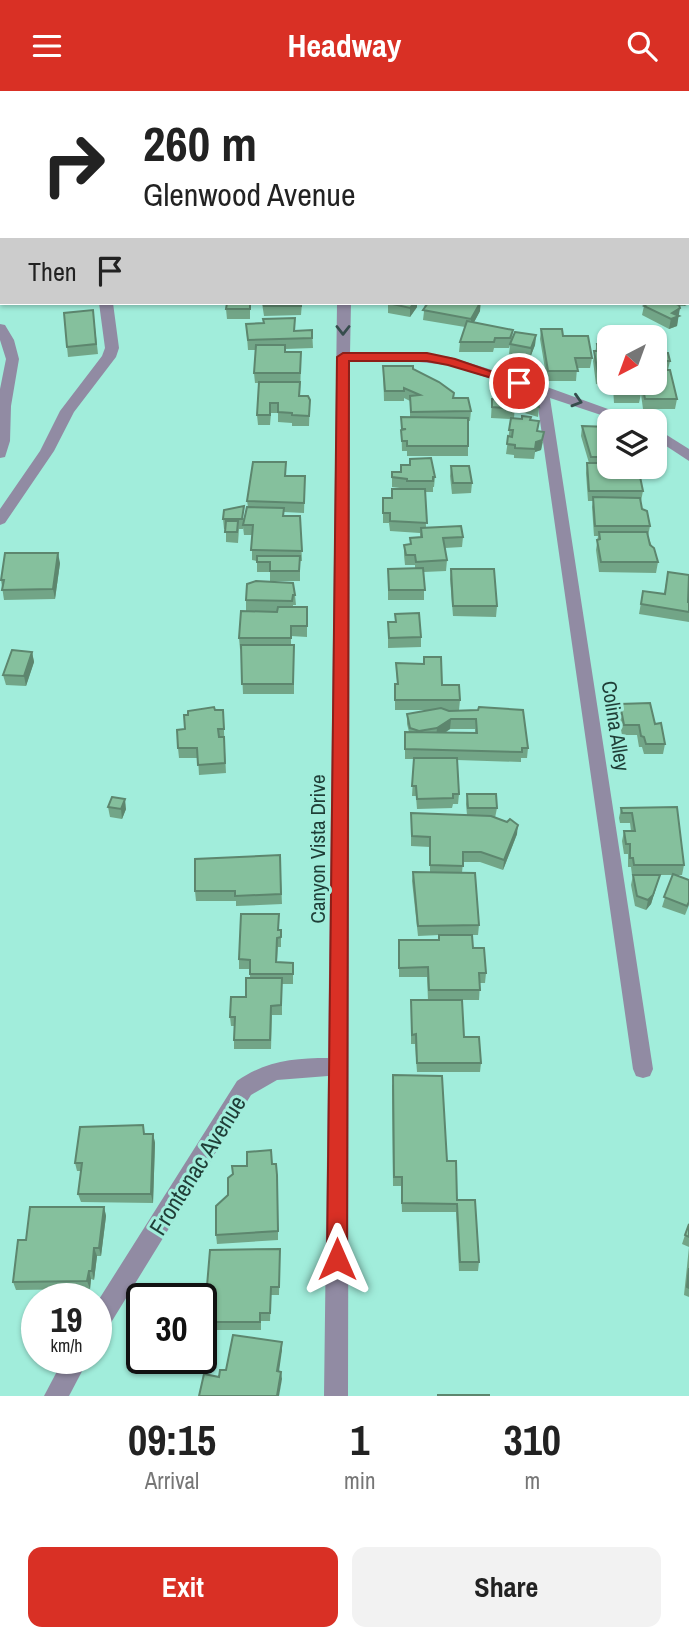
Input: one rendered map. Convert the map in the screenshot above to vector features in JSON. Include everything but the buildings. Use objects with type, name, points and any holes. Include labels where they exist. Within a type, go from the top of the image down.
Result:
[{"type":"street","points":[[0,520],[47,451],[67,411],[109,357],[112,348],[106,305]]},
{"type":"street","name":"Canyon Vista Drive","points":[[336,1396],[344,305]]},
{"type":"street","points":[[0,328],[9,342],[13,359],[12,377],[4,406],[5,438],[0,454]]},
{"type":"street","points":[[343,357],[427,357],[450,361],[598,409]]},
{"type":"street","name":"Colina Alley","points":[[542,390],[643,1069]]},
{"type":"street","points":[[667,440],[689,456]]},
{"type":"street","name":"Frontenac Avenue","points":[[112,1300],[244,1089],[259,1076],[276,1069],[338,1067]]},
{"type":"street","points":[[56,1396],[68,1374]]},
{"type":"route","points":[[337,1259],[343,357],[427,357],[450,361],[519,383]]}]
